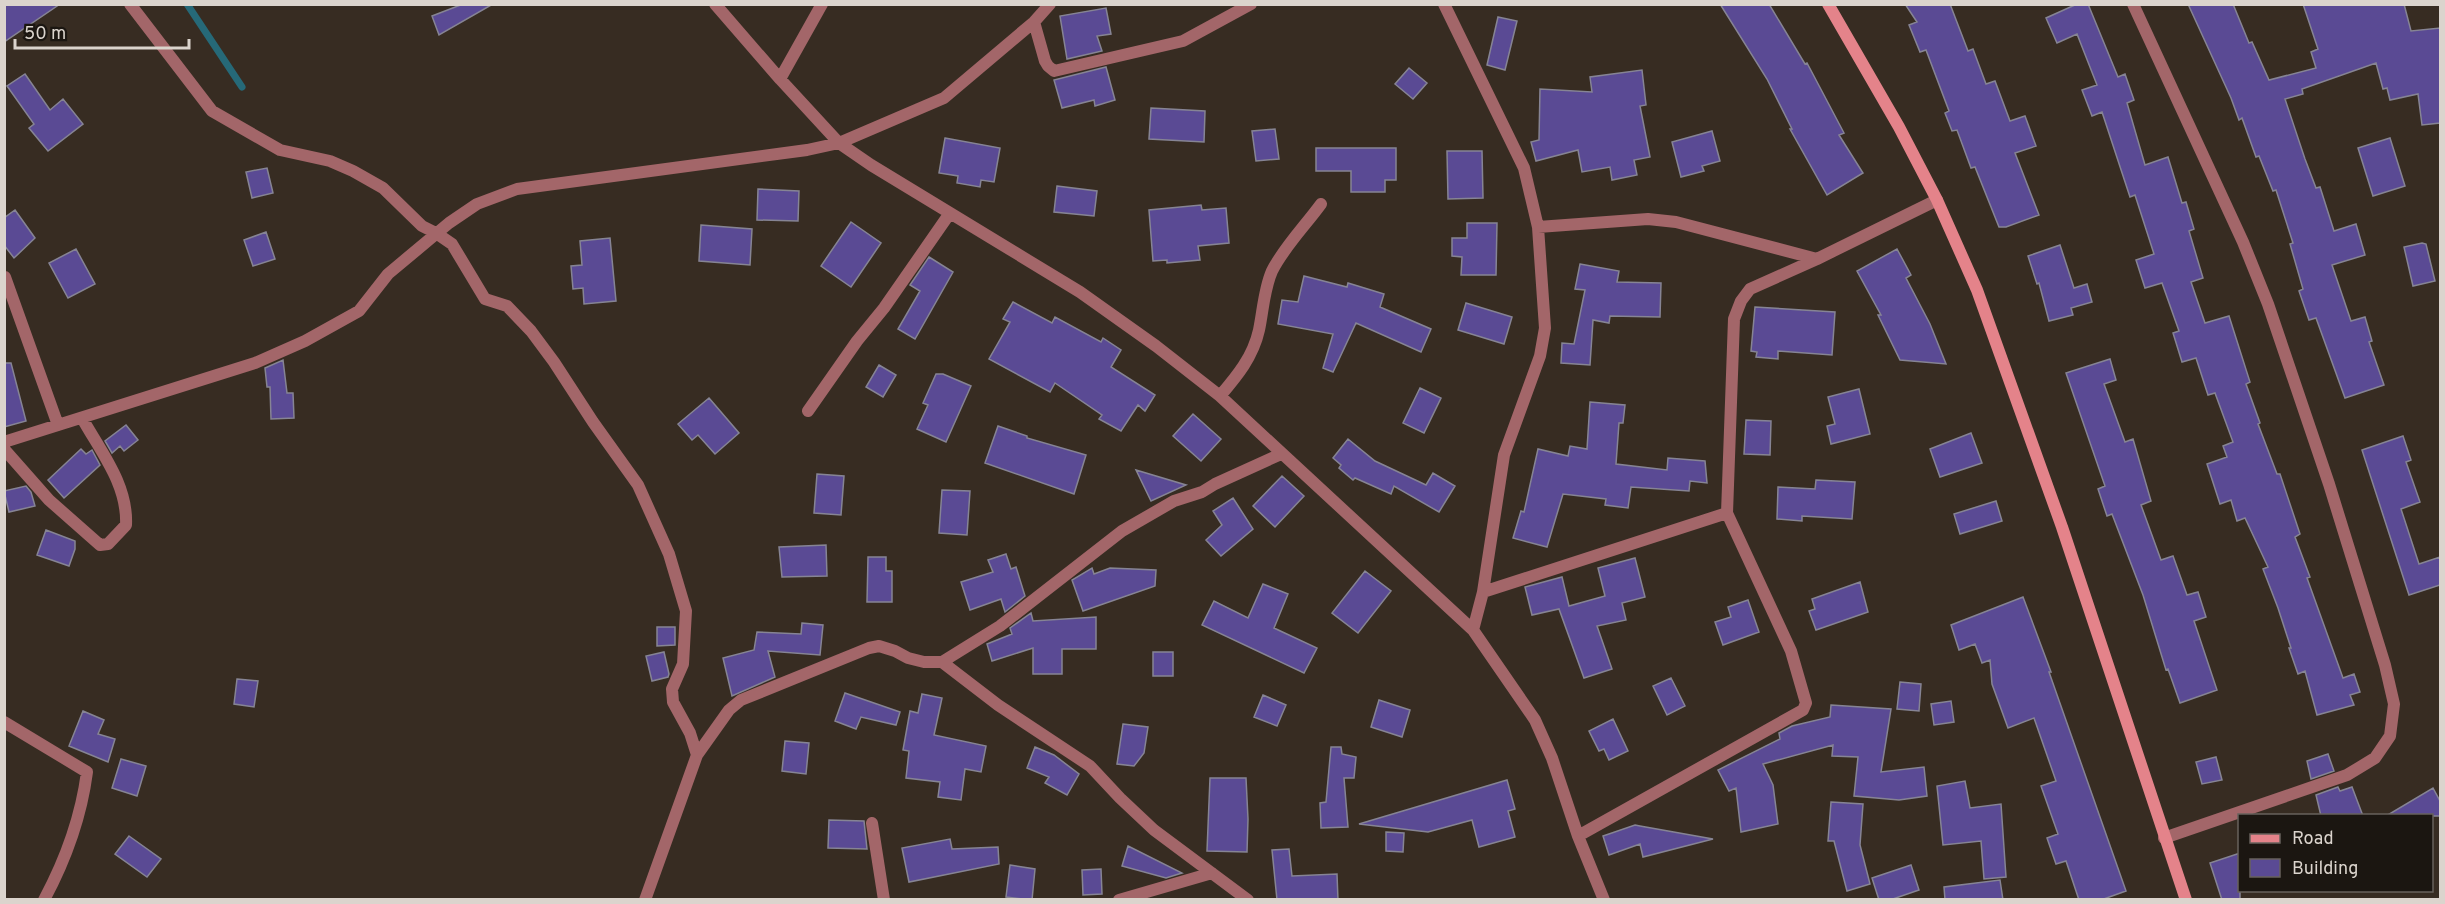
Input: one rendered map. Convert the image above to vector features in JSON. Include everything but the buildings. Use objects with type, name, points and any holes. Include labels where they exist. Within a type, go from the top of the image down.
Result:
[{"type":"street","points":[[130,4],[212,111],[280,150],[330,161],[383,188],[422,226],[452,244],[485,299],[507,306],[531,331],[638,485],[669,554],[686,611],[684,664],[672,689],[673,702],[690,733],[696,755]]},
{"type":"street","points":[[715,4],[839,143],[871,165],[1080,292],[1156,346],[1220,396],[1473,630],[1535,720],[1552,758],[1578,836],[1604,900]]},
{"type":"street","points":[[780,79],[822,4]]},
{"type":"street","points":[[4,442],[255,363],[305,341],[359,311],[388,274],[436,233],[477,204],[517,189],[807,150],[839,143],[944,98],[1034,22],[1050,4]]},
{"type":"street","points":[[1034,22],[1047,66],[1054,71],[1183,41],[1251,4]]},
{"type":"street","points":[[1444,4],[1516,147],[1524,168],[1538,227],[1545,328],[1540,356],[1504,455],[1483,592],[1473,630]]},
{"type":"street","points":[[1828,4],[1899,127],[1937,200],[1977,290],[2005,361],[2062,527],[2186,900]]},
{"type":"street","points":[[2133,4],[2243,242],[2268,304],[2329,484],[2385,665],[2394,704],[2390,736],[2375,758],[2347,775],[2164,838]]},
{"type":"street","points":[[1578,836],[1803,710],[1806,694],[1791,651],[1727,513],[1734,319],[1740,301],[1750,289],[1937,200]]},
{"type":"street","points":[[1220,396],[1244,368],[1251,352],[1272,273],[1281,256],[1321,204]]},
{"type":"street","points":[[808,411],[857,341],[885,308],[950,213]]},
{"type":"street","points":[[1538,227],[1648,219],[1666,221],[1695,226],[1817,259]]},
{"type":"street","points":[[5,277],[58,425]]},
{"type":"street","points":[[4,449],[49,500],[100,545],[108,544],[126,525],[127,511],[119,480],[82,418]]},
{"type":"street","points":[[942,662],[1000,626],[1122,531],[1174,501],[1202,492],[1281,454]]},
{"type":"street","points":[[1483,592],[1727,513]]},
{"type":"street","points":[[645,900],[696,755],[729,710],[741,700],[879,646],[916,660],[942,662],[998,705],[1090,766],[1154,830],[1248,900]]},
{"type":"street","points":[[4,722],[87,772],[80,815],[55,881],[44,900]]},
{"type":"street","points":[[872,823],[884,900]]},
{"type":"street","points":[[1119,900],[1212,873]]},
{"type":"waterway","points":[[187,4],[242,87]]}]
